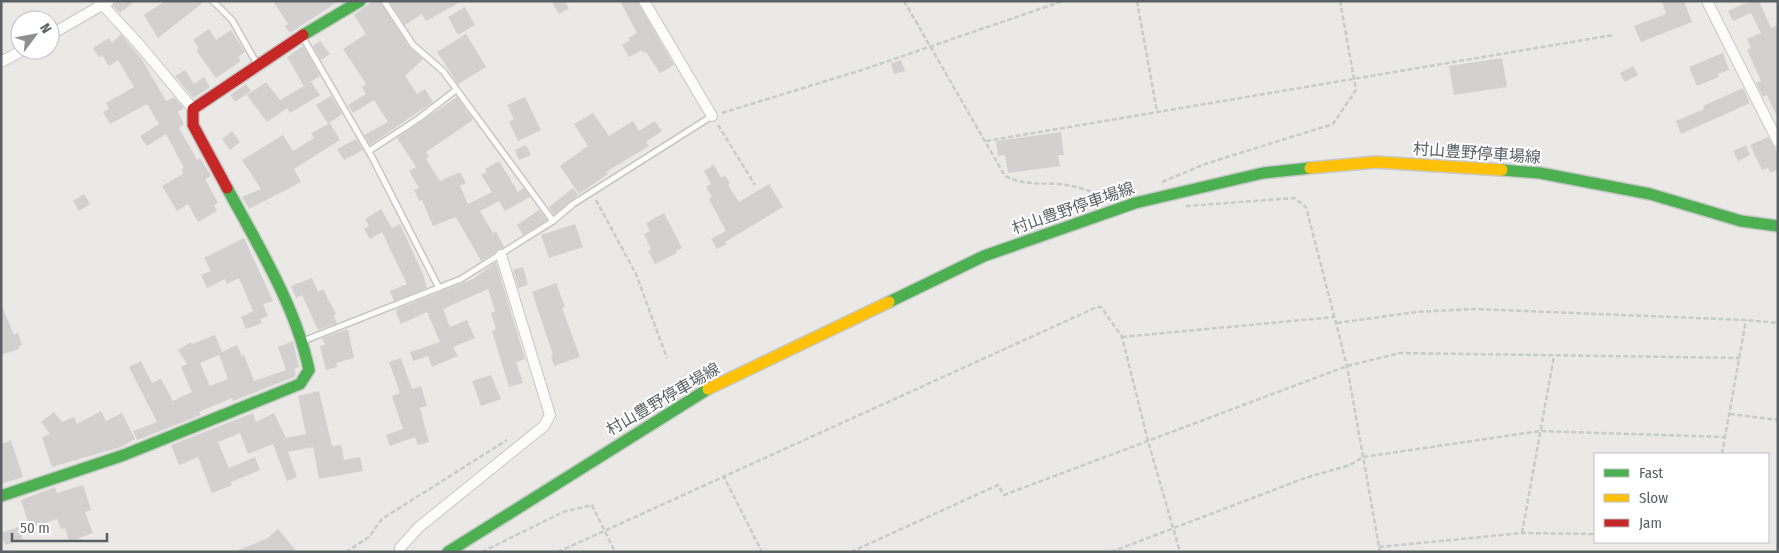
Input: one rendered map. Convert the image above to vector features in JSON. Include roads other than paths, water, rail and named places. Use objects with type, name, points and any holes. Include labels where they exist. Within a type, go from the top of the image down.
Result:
[{"type":"main road","points":[[1,496],[124,455],[300,384],[309,370],[303,341],[260,248],[193,125],[192,109],[302,36],[360,1]]},
{"type":"main road","name":"村山豊野停車場線","points":[[448,552],[696,395],[984,256],[1122,206],[1262,173],[1376,162],[1540,173],[1650,194],[1741,221],[1778,226]]},
{"type":"street","points":[[644,1],[712,116]]},
{"type":"street","points":[[1707,1],[1778,142]]},
{"type":"street","points":[[60,29],[104,3],[192,109]]},
{"type":"street","points":[[400,552],[400,548],[419,527],[544,426],[550,415],[501,255]]},
{"type":"lane","points":[[213,1],[232,20],[258,65]]},
{"type":"lane","points":[[384,1],[413,45],[442,71],[553,221]]},
{"type":"lane","points":[[302,36],[369,151],[439,288]]},
{"type":"lane","points":[[369,151],[418,119],[456,90]]},
{"type":"lane","points":[[303,341],[461,279],[553,221],[573,204],[712,116]]}]
